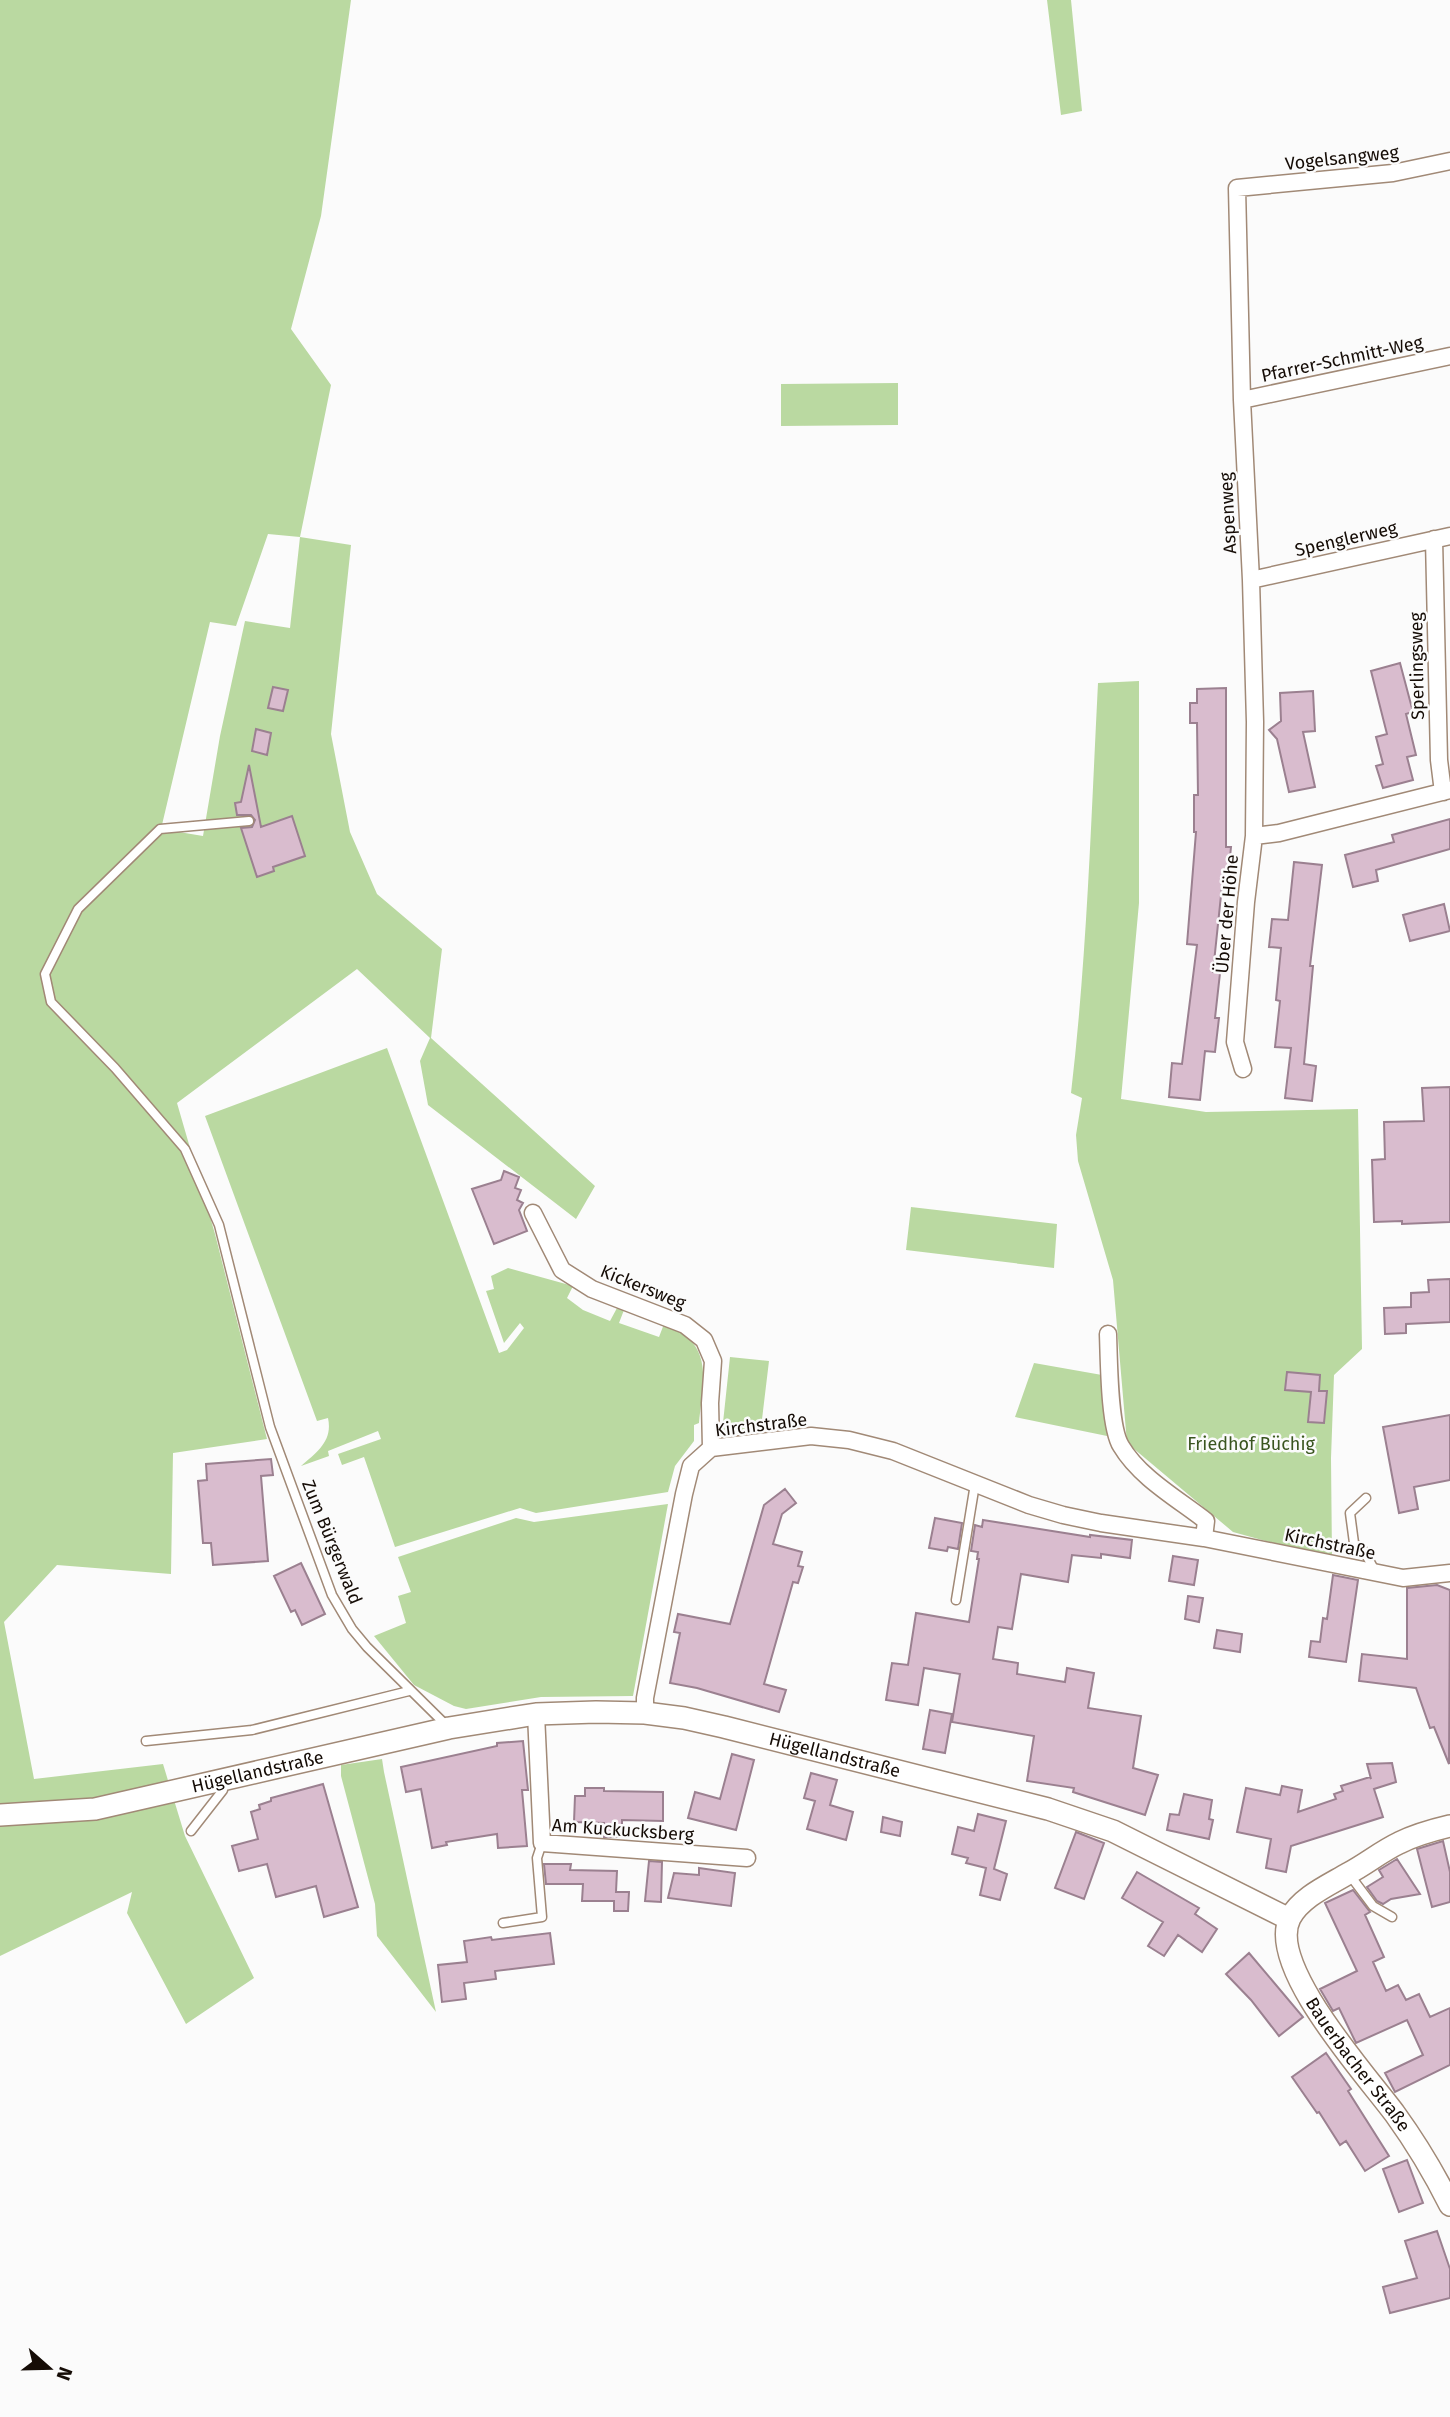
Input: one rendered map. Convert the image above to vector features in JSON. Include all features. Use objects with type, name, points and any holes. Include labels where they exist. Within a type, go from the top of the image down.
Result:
[{"type":"street","name":"Vogelsangweg","points":[[1237,188],[1393,173],[1450,160]]},
{"type":"street","name":"Aspenweg","points":[[1237,188],[1242,400],[1255,722],[1254,836]]},
{"type":"street","name":"Pfarrer-Schmitt-Weg","points":[[1242,400],[1450,356]]},
{"type":"street","name":"Spenglerweg","points":[[1251,580],[1450,536]]},
{"type":"street","name":"Sperlingsweg","points":[[1434,539],[1438,748],[1446,791]]},
{"type":"street","name":"Über der Höhe","points":[[1243,1069],[1235,1042],[1254,836],[1279,833],[1446,791]]},
{"type":"street","name":"Kickersweg","points":[[533,1213],[562,1270],[592,1289],[685,1325],[704,1340],[713,1361],[711,1448]]},
{"type":"street","points":[[1108,1334],[1114,1426],[1120,1445],[1139,1469],[1206,1521],[1204,1538]]},
{"type":"street","name":"Kirchstraße","points":[[645,1713],[645,1698],[684,1494],[691,1466],[711,1448],[811,1436],[849,1440],[893,1451],[1063,1516],[1204,1538],[1403,1578],[1450,1573]]},
{"type":"street","name":"Hügellandstraße","points":[[0,1815],[95,1809],[449,1728],[536,1714],[645,1713],[724,1727],[1048,1808],[1113,1831],[1289,1919]]},
{"type":"street","name":"Am Kuckucksberg","points":[[536,1714],[542,1843],[747,1858]]},
{"type":"street","points":[[1289,1919],[1309,1898],[1399,1843],[1450,1826]]},
{"type":"street","name":"Bauerbacher Straße","points":[[1289,1919],[1285,1938],[1289,1956],[1310,1999],[1348,2056],[1394,2113],[1427,2160],[1450,2205]]},
{"type":"lane","name":"Zum Bürgerwald","points":[[249,821],[160,829],[78,909],[46,974],[51,1002],[115,1068],[185,1149],[219,1225],[270,1427],[332,1595],[352,1629],[367,1647],[449,1728]]},
{"type":"lane","points":[[956,1600],[975,1484]]},
{"type":"lane","points":[[1366,1498],[1350,1513],[1354,1543],[1364,1551],[1376,1574]]},
{"type":"lane","points":[[146,1741],[252,1730],[409,1691]]},
{"type":"lane","points":[[191,1831],[223,1790],[223,1779]]},
{"type":"lane","points":[[503,1923],[542,1917],[537,1858],[542,1843]]},
{"type":"lane","points":[[1349,1874],[1373,1906],[1392,1917]]},
{"type":"green space","points":[[0,0],[351,0],[321,216],[291,329],[331,385],[300,537],[351,545],[331,734],[350,832],[377,894],[442,949],[431,1038],[595,1186],[576,1219],[428,1105],[420,1061],[430,1038],[357,969],[177,1103],[215,1234],[267,1439],[173,1453],[171,1574],[57,1565],[4,1622],[34,1779],[163,1764],[185,1836],[254,1978],[186,2024],[127,1913],[132,1892],[0,1956]],"holes":[[[268,534],[300,537],[290,628],[245,621],[220,736],[203,836],[161,829],[210,622],[236,626]]]},
{"type":"green space","points":[[1047,0],[1071,0],[1082,111],[1061,115]]},
{"type":"green space","points":[[898,383],[898,425],[781,426],[781,384]]},
{"type":"green space","name":"Friedhof Büchig","points":[[1139,681],[1139,903],[1121,1099],[1206,1112],[1358,1109],[1362,1349],[1334,1375],[1332,1559],[1233,1532],[1127,1443],[1113,1280],[1078,1161],[1076,1135],[1082,1098],[1071,1093],[1085,940],[1098,683]]},
{"type":"green space","points":[[387,1048],[499,1353],[507,1350],[524,1328],[520,1323],[504,1343],[486,1291],[494,1289],[491,1276],[508,1268],[573,1286],[567,1298],[583,1310],[610,1321],[617,1308],[624,1310],[619,1323],[659,1337],[664,1324],[683,1334],[695,1347],[703,1367],[699,1423],[694,1425],[694,1441],[675,1466],[668,1492],[536,1513],[520,1508],[395,1547],[364,1457],[342,1465],[338,1454],[381,1439],[378,1431],[328,1451],[329,1456],[301,1466],[326,1440],[328,1418],[317,1421],[205,1116]]},
{"type":"green space","points":[[911,1207],[1057,1224],[1054,1268],[906,1250]]},
{"type":"green space","points":[[730,1357],[769,1361],[760,1436],[722,1432]]},
{"type":"green space","points":[[1034,1363],[1102,1375],[1107,1436],[1015,1417]]},
{"type":"green space","points":[[668,1504],[633,1696],[541,1697],[466,1709],[454,1706],[414,1685],[374,1636],[406,1623],[398,1596],[411,1592],[398,1557],[516,1518],[534,1522]]},
{"type":"green space","points":[[382,1759],[436,2012],[377,1936],[375,1904],[341,1776],[341,1765]]},
{"type":"building","points":[[1400,663],[1413,712],[1406,714],[1416,755],[1407,757],[1413,780],[1383,788],[1376,766],[1383,764],[1376,737],[1387,734],[1371,671]]},
{"type":"building","points":[[273,687],[288,690],[283,711],[268,708]]},
{"type":"building","points":[[1226,688],[1226,847],[1231,847],[1227,886],[1222,886],[1213,972],[1220,973],[1215,1018],[1219,1018],[1215,1052],[1205,1051],[1200,1100],[1169,1097],[1172,1063],[1182,1064],[1197,945],[1187,944],[1196,832],[1194,795],[1198,795],[1197,723],[1190,723],[1190,703],[1197,703],[1197,689]]},
{"type":"building","points":[[1313,691],[1315,731],[1303,732],[1315,787],[1289,792],[1277,739],[1269,730],[1281,721],[1280,693]]},
{"type":"building","points":[[256,729],[271,733],[267,755],[252,751]]},
{"type":"building","points":[[249,765],[261,827],[292,816],[305,856],[273,867],[274,871],[257,877],[241,828],[252,827],[255,820],[251,815],[237,815],[235,803],[241,802]]},
{"type":"building","points":[[1450,819],[1450,849],[1376,870],[1378,881],[1353,887],[1345,855],[1394,842],[1392,835]]},
{"type":"building","points":[[1294,862],[1322,865],[1310,966],[1313,966],[1304,1064],[1316,1066],[1312,1101],[1285,1098],[1291,1048],[1275,1047],[1280,1001],[1276,1000],[1281,948],[1269,947],[1272,919],[1288,920]]},
{"type":"building","points":[[1444,904],[1450,931],[1410,941],[1403,915]]},
{"type":"building","points":[[1450,1087],[1450,1222],[1374,1222],[1372,1160],[1385,1159],[1384,1122],[1424,1121],[1422,1088]]},
{"type":"building","points":[[504,1171],[519,1177],[515,1188],[521,1190],[517,1200],[523,1203],[519,1210],[527,1231],[494,1244],[472,1189],[501,1180]]},
{"type":"building","points":[[1450,1279],[1450,1322],[1406,1324],[1406,1333],[1385,1334],[1384,1308],[1411,1307],[1411,1293],[1429,1292],[1428,1280]]},
{"type":"building","points":[[1287,1372],[1320,1375],[1319,1391],[1327,1391],[1324,1423],[1308,1422],[1311,1392],[1285,1390]]},
{"type":"building","points":[[1450,1415],[1450,1480],[1414,1487],[1418,1509],[1399,1513],[1383,1427]]},
{"type":"building","points":[[271,1459],[273,1475],[261,1476],[268,1561],[213,1565],[211,1543],[203,1543],[198,1481],[207,1480],[206,1464]]},
{"type":"building","points":[[785,1489],[796,1503],[782,1514],[773,1544],[802,1552],[798,1566],[803,1567],[798,1583],[793,1582],[764,1684],[786,1690],[779,1712],[697,1688],[670,1683],[680,1633],[674,1632],[678,1614],[730,1624],[764,1505]]},
{"type":"building","points":[[935,1518],[962,1523],[958,1549],[948,1547],[947,1551],[929,1548]]},
{"type":"building","points":[[983,1520],[1090,1537],[1132,1540],[1130,1558],[1101,1554],[1101,1558],[1072,1555],[1068,1582],[1021,1574],[1012,1629],[998,1627],[993,1659],[1018,1663],[1017,1674],[1065,1682],[1067,1668],[1094,1673],[1088,1708],[1141,1716],[1133,1768],[1158,1775],[1145,1815],[1073,1792],[1074,1788],[1027,1781],[1034,1736],[952,1722],[960,1674],[924,1668],[918,1705],[886,1700],[892,1663],[908,1665],[916,1613],[969,1622],[979,1559],[978,1552],[971,1551],[975,1525],[982,1527]]},
{"type":"building","points":[[1173,1556],[1198,1560],[1194,1585],[1169,1581]]},
{"type":"building","points":[[301,1563],[325,1614],[302,1625],[295,1610],[291,1612],[274,1576]]},
{"type":"building","points":[[1333,1575],[1358,1580],[1346,1662],[1309,1657],[1311,1641],[1320,1642],[1323,1618],[1327,1619]]},
{"type":"building","points":[[1437,1585],[1450,1590],[1449,1764],[1434,1727],[1430,1728],[1416,1688],[1359,1681],[1362,1654],[1407,1659],[1407,1588]]},
{"type":"building","points":[[1188,1596],[1203,1598],[1199,1622],[1185,1619]]},
{"type":"building","points":[[1217,1630],[1242,1634],[1240,1652],[1214,1648]]},
{"type":"building","points":[[930,1710],[952,1714],[945,1753],[923,1749]]},
{"type":"building","points":[[523,1741],[528,1790],[522,1790],[527,1846],[498,1848],[497,1834],[446,1842],[447,1845],[432,1848],[421,1789],[406,1792],[401,1767],[497,1746],[497,1743]]},
{"type":"building","points":[[732,1754],[754,1760],[736,1830],[688,1818],[695,1792],[720,1799]]},
{"type":"building","points":[[1392,1763],[1396,1782],[1374,1789],[1383,1817],[1291,1846],[1286,1872],[1266,1868],[1271,1839],[1237,1832],[1246,1788],[1280,1795],[1282,1786],[1302,1790],[1298,1812],[1336,1799],[1334,1794],[1343,1791],[1341,1786],[1370,1777],[1371,1779],[1367,1764]]},
{"type":"building","points":[[811,1773],[837,1780],[830,1805],[853,1812],[846,1840],[807,1829],[815,1801],[804,1798]]},
{"type":"building","points":[[323,1784],[358,1907],[324,1917],[316,1886],[276,1897],[267,1864],[239,1871],[232,1846],[258,1839],[251,1812],[260,1809],[259,1805],[271,1801],[271,1798]]},
{"type":"building","points":[[585,1788],[663,1792],[663,1821],[622,1820],[622,1837],[604,1837],[604,1823],[574,1822],[575,1796],[585,1796]]},
{"type":"building","points":[[1184,1794],[1212,1800],[1209,1819],[1213,1820],[1209,1839],[1167,1830],[1170,1814],[1179,1815]]},
{"type":"building","points":[[978,1814],[1006,1821],[994,1869],[1007,1874],[1000,1900],[980,1895],[986,1868],[966,1863],[968,1858],[952,1854],[958,1827],[974,1831]]},
{"type":"building","points":[[883,1817],[902,1822],[900,1836],[881,1832]]},
{"type":"building","points":[[1076,1832],[1104,1843],[1084,1899],[1055,1888]]},
{"type":"building","points":[[1443,1841],[1450,1872],[1450,1902],[1432,1907],[1417,1849]]},
{"type":"building","points":[[1397,1859],[1420,1894],[1391,1899],[1383,1904],[1377,1901],[1367,1887],[1383,1877],[1379,1870]]},
{"type":"building","points":[[649,1861],[662,1862],[661,1902],[645,1901]]},
{"type":"building","points":[[544,1864],[571,1864],[570,1870],[617,1871],[616,1892],[629,1892],[628,1911],[614,1911],[614,1901],[582,1901],[583,1884],[546,1884]]},
{"type":"building","points":[[699,1868],[735,1873],[731,1906],[668,1898],[674,1873],[699,1875]]},
{"type":"building","points":[[1137,1872],[1199,1908],[1195,1914],[1217,1929],[1202,1952],[1178,1935],[1164,1956],[1148,1946],[1163,1922],[1122,1898]]},
{"type":"building","points":[[1353,1890],[1370,1912],[1365,1915],[1384,1957],[1373,1962],[1386,1991],[1398,1985],[1406,2000],[1419,1994],[1430,2017],[1450,2008],[1450,2065],[1395,2092],[1385,2073],[1423,2055],[1407,2020],[1356,2043],[1339,2008],[1333,2011],[1320,1989],[1357,1971],[1325,1903]]},
{"type":"building","points":[[550,1933],[554,1964],[495,1971],[496,1979],[464,1983],[466,1999],[442,2002],[438,1965],[467,1962],[464,1941]]},
{"type":"building","points":[[1249,1953],[1303,2017],[1279,2036],[1251,2000],[1226,1974]]},
{"type":"building","points":[[1326,2053],[1351,2089],[1348,2091],[1389,2156],[1365,2171],[1346,2141],[1340,2145],[1292,2077]]},
{"type":"building","points":[[1407,2160],[1423,2203],[1399,2212],[1383,2169]]},
{"type":"building","points":[[1437,2231],[1450,2269],[1450,2298],[1390,2313],[1383,2287],[1417,2278],[1405,2241]]}]
